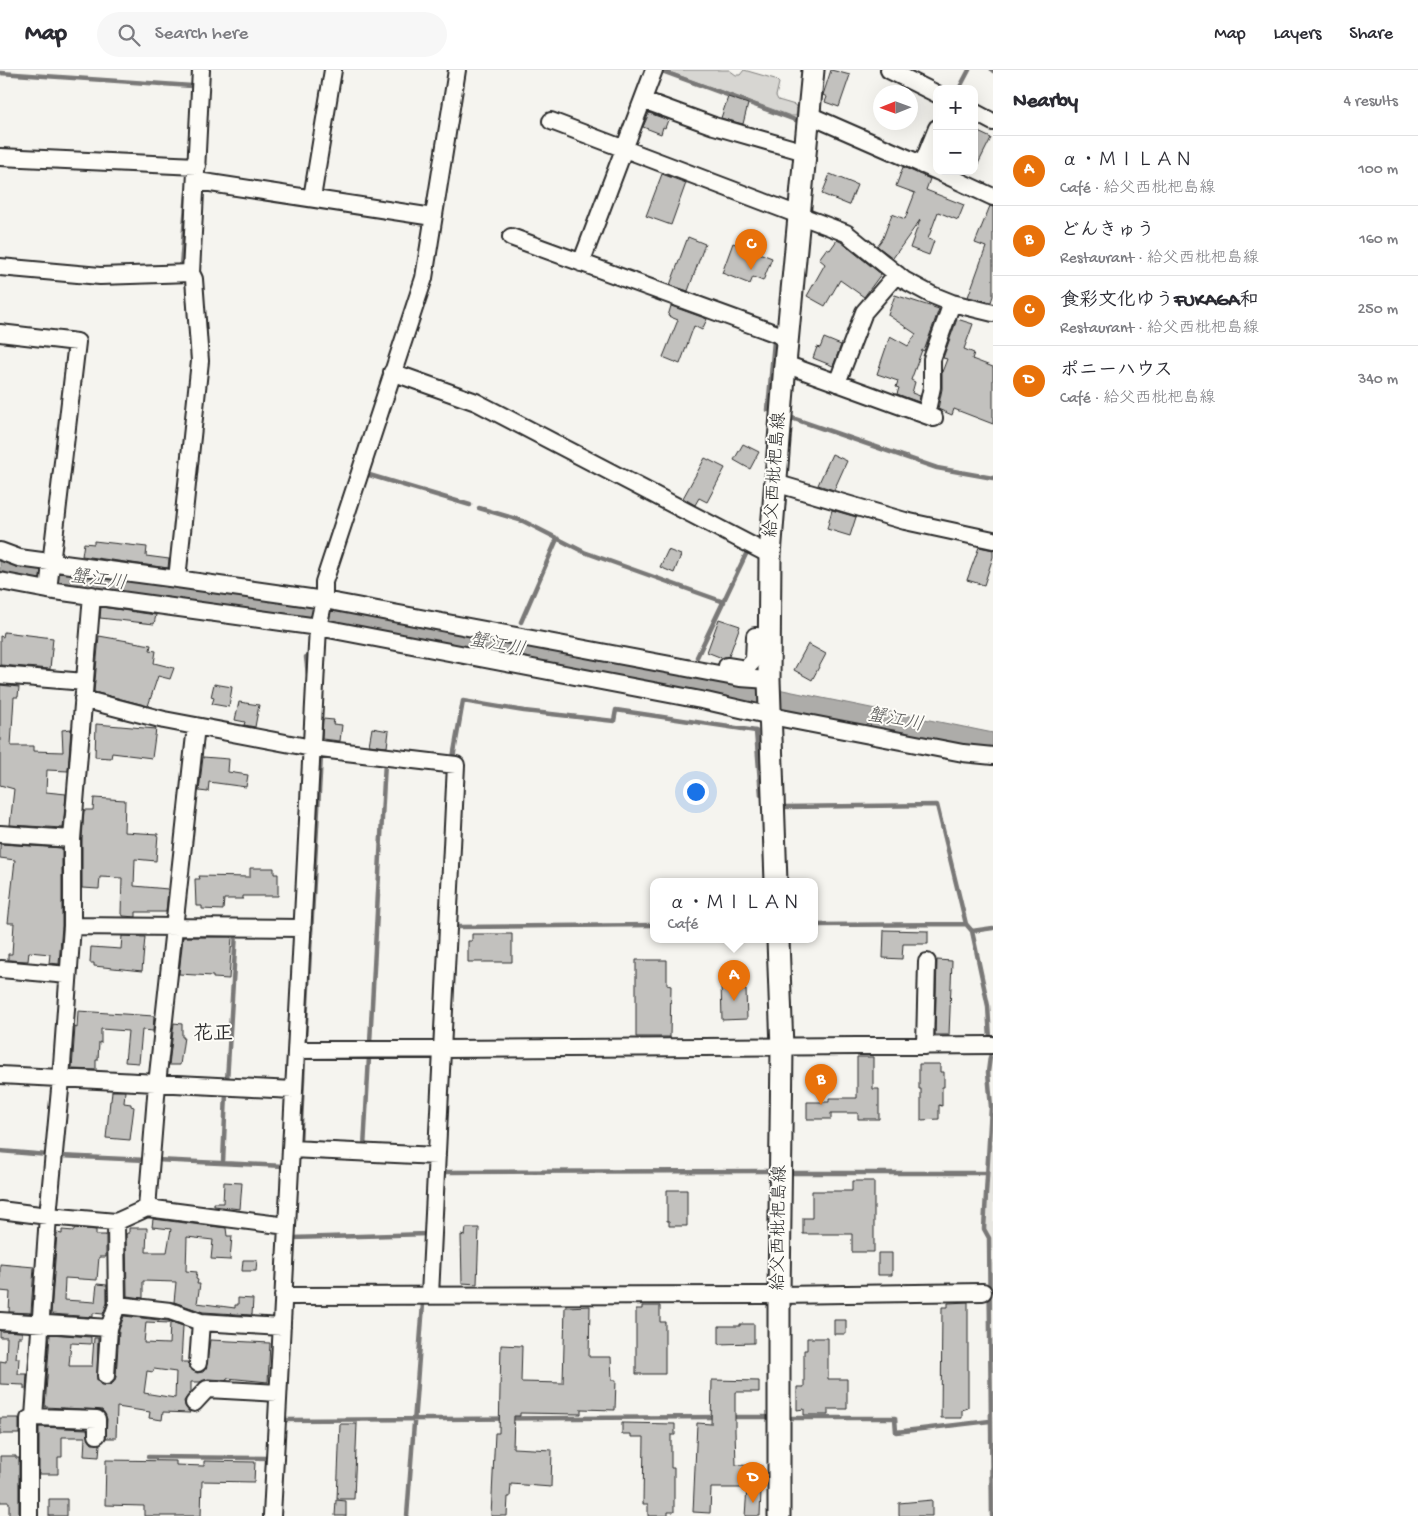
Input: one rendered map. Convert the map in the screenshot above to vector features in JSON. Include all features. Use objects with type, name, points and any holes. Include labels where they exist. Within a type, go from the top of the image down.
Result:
[{"type":"main road","name":"給父西枇杷島線","points":[[776,878],[770,680],[770,555],[785,364],[809,115],[811,71]]},
{"type":"main road","name":"給父西枇杷島線","points":[[778,943],[782,1048],[779,1516]]},
{"type":"street","points":[[177,580],[200,361],[194,279],[191,274],[202,70]]},
{"type":"street","points":[[312,198],[333,70]]},
{"type":"street","points":[[272,1516],[318,627],[324,600],[324,582],[424,278],[457,70]]},
{"type":"street","points":[[581,263],[654,70]]},
{"type":"street","points":[[889,70],[933,92]]},
{"type":"street","points":[[642,100],[714,126],[805,152]]},
{"type":"street","points":[[978,114],[993,122]]},
{"type":"street","points":[[809,115],[993,196]]},
{"type":"street","points":[[551,121],[846,233],[897,274],[932,295],[952,303],[993,313]]},
{"type":"street","points":[[932,169],[937,130]]},
{"type":"street","points":[[0,157],[197,173],[312,198],[434,217]]},
{"type":"street","points":[[511,237],[788,338]]},
{"type":"street","points":[[0,267],[100,276],[191,274]]},
{"type":"street","points":[[837,383],[864,312],[897,274]]},
{"type":"street","points":[[785,364],[930,416],[932,359],[952,303]]},
{"type":"street","points":[[0,333],[77,342],[48,588]]},
{"type":"street","points":[[392,372],[476,402],[770,555]]},
{"type":"street","points":[[775,484],[905,521],[993,540]]},
{"type":"street","points":[[0,550],[19,558],[52,564],[324,600],[740,678],[770,680]]},
{"type":"street","points":[[0,581],[92,596],[318,627],[706,701],[771,716],[963,753],[993,756]]},
{"type":"street","points":[[34,1417],[48,1216],[61,1079],[72,926],[72,839],[92,596]]},
{"type":"street","points":[[698,661],[746,669],[754,660],[755,636],[770,637]]},
{"type":"street","points":[[0,675],[85,682]]},
{"type":"street","points":[[83,699],[164,720],[312,748],[456,765],[430,1295]]},
{"type":"street","points":[[147,1208],[157,1084],[196,726]]},
{"type":"street","points":[[0,834],[72,839]]},
{"type":"street","points":[[72,926],[303,928]]},
{"type":"street","points":[[924,1046],[927,962]]},
{"type":"street","points":[[1,969],[68,975]]},
{"type":"street","points":[[296,1050],[993,1046]]},
{"type":"street","points":[[0,1075],[294,1090]]},
{"type":"street","points":[[291,1149],[437,1156]]},
{"type":"street","points":[[0,1210],[116,1222],[147,1208],[287,1226]]},
{"type":"street","points":[[106,1376],[109,1328],[117,1305],[116,1222]]},
{"type":"street","points":[[283,1296],[983,1292]]},
{"type":"street","points":[[117,1305],[170,1311],[201,1322],[282,1327]]},
{"type":"street","points":[[0,1322],[109,1328]]},
{"type":"street","points":[[198,1363],[201,1322]]},
{"type":"street","points":[[194,1403],[207,1389],[278,1393]]},
{"type":"street","points":[[29,1516],[29,1419],[34,1417],[97,1419],[97,1435]]},
{"type":"shaded area","points":[[664,70],[729,70],[736,75],[740,75],[744,70],[775,79],[779,83],[776,96],[778,100],[795,105],[797,110],[796,116],[791,116]]},
{"type":"shaded area","points":[[990,1145],[993,1145],[993,1321],[991,1321],[991,1238],[986,1228]]},
{"type":"water","name":"蟹江川","points":[[0,555],[317,603],[773,688],[993,733],[993,750],[14,577],[0,572]]},
{"type":"building","points":[[831,70],[850,75],[839,107],[825,102],[827,97],[823,95]]},
{"type":"building","points":[[728,97],[748,104],[743,124],[721,118]]},
{"type":"building","points":[[649,113],[668,120],[661,134],[643,127]]},
{"type":"building","points":[[978,132],[991,138],[978,164]]},
{"type":"building","points":[[903,167],[930,179],[926,190],[964,205],[958,220],[938,212],[928,239],[934,241],[929,255],[910,248],[920,220],[893,258],[877,246],[883,238],[892,214],[905,219],[915,193],[896,186]]},
{"type":"building","points":[[662,174],[686,183],[671,225],[646,216]]},
{"type":"building","points":[[830,174],[857,185],[849,205],[822,194]]},
{"type":"building","points":[[990,206],[993,207],[993,296],[991,302],[968,297],[986,247],[975,243]]},
{"type":"building","points":[[688,237],[705,244],[688,291],[670,285]]},
{"type":"building","points":[[837,240],[881,274],[864,297],[840,280],[825,306],[807,296],[825,264],[819,259],[827,248],[830,250]]},
{"type":"building","points":[[733,243],[772,258],[763,281],[753,277],[750,284],[722,273]]},
{"type":"building","points":[[895,295],[939,309],[911,380],[915,382],[912,393],[920,396],[919,402],[897,394],[899,388],[896,387],[898,381],[877,374],[890,336],[908,346],[916,334],[888,315]]},
{"type":"building","points":[[671,306],[707,319],[702,330],[694,326],[680,364],[663,357],[678,320],[668,316]]},
{"type":"building","points":[[957,319],[973,324],[964,349],[974,353],[972,359],[993,367],[993,424],[954,409],[952,415],[938,409],[942,389],[942,372],[947,359],[943,358]]},
{"type":"building","points":[[824,338],[841,345],[833,366],[813,358],[817,347],[820,348]]},
{"type":"building","points":[[743,444],[759,452],[750,469],[734,460]]},
{"type":"building","points":[[832,454],[847,461],[834,490],[818,485]]},
{"type":"building","points":[[705,458],[725,468],[707,502],[699,498],[695,505],[683,498]]},
{"type":"building","points":[[832,510],[856,517],[850,536],[827,529]]},
{"type":"building","points":[[94,541],[147,547],[146,556],[169,559],[168,568],[82,556],[84,543],[94,544]]},
{"type":"building","points":[[979,547],[993,550],[993,557],[984,585],[967,580]]},
{"type":"building","points":[[668,550],[681,555],[674,573],[660,567]]},
{"type":"building","points":[[101,607],[156,615],[154,624],[100,618]]},
{"type":"building","points":[[719,619],[740,626],[729,656],[722,658],[707,652]]},
{"type":"building","points":[[4,632],[53,638],[50,669],[0,665],[0,636],[3,637]]},
{"type":"building","points":[[99,636],[151,645],[150,650],[156,651],[154,663],[174,668],[170,679],[158,676],[148,706],[94,692]]},
{"type":"building","points":[[808,644],[826,654],[812,680],[794,670]]},
{"type":"building","points":[[214,684],[232,687],[229,707],[212,704],[214,698],[211,697]]},
{"type":"building","points":[[0,685],[19,687],[18,697],[14,697],[11,746],[33,746],[33,751],[63,752],[62,730],[71,729],[68,771],[47,770],[46,792],[66,794],[63,828],[10,825],[14,789],[0,785]]},
{"type":"building","points":[[239,702],[259,705],[255,727],[244,725],[245,722],[235,720]]},
{"type":"building","points":[[323,719],[334,720],[333,724],[342,725],[340,741],[322,739]]},
{"type":"building","points":[[96,724],[156,729],[152,758],[112,753],[111,758],[95,757]]},
{"type":"building","points":[[372,728],[389,731],[387,747],[369,745]]},
{"type":"building","points":[[203,757],[229,759],[228,772],[248,775],[246,787],[209,782],[208,792],[199,791]]},
{"type":"building","points":[[94,798],[125,800],[124,832],[158,834],[156,861],[135,859],[134,886],[168,889],[166,912],[136,912],[136,917],[123,916],[121,914],[122,878],[100,877],[99,889],[82,888],[84,810],[93,810]]},
{"type":"building","points":[[0,844],[62,848],[62,926],[59,964],[49,963],[50,954],[29,952],[28,961],[8,960],[8,954],[12,954],[14,923],[8,923],[15,860],[0,858]]},
{"type":"building","points":[[250,868],[274,868],[274,874],[278,874],[278,896],[243,896],[243,899],[224,899],[223,910],[202,909],[202,906],[196,906],[195,879],[200,879],[199,876],[250,877]]},
{"type":"building","points":[[884,930],[928,931],[928,944],[903,944],[902,959],[883,958]]},
{"type":"building","points":[[472,934],[512,934],[512,962],[468,962],[468,941],[472,941]]},
{"type":"building","points":[[122,936],[145,937],[142,971],[94,966],[94,963],[90,963],[91,947],[121,949]]},
{"type":"building","points":[[183,937],[232,937],[229,979],[179,974]]},
{"type":"building","points":[[636,960],[667,960],[667,985],[671,986],[670,1037],[636,1037]]},
{"type":"building","points":[[937,960],[952,961],[949,1035],[935,1035]]},
{"type":"building","points":[[742,982],[742,990],[746,990],[747,1019],[722,1020],[721,983]]},
{"type":"building","points":[[78,1011],[154,1016],[153,1031],[142,1030],[139,1063],[125,1062],[128,1031],[101,1029],[101,1043],[99,1042],[96,1070],[72,1069]]},
{"type":"building","points":[[174,1023],[182,1024],[182,1037],[184,1037],[180,1065],[169,1065]]},
{"type":"building","points":[[857,1057],[873,1057],[873,1089],[879,1089],[879,1119],[858,1119],[858,1113],[831,1113],[831,1119],[807,1119],[807,1102],[829,1102],[829,1098],[857,1098]]},
{"type":"building","points":[[919,1064],[940,1064],[940,1072],[944,1072],[942,1106],[939,1105],[939,1119],[921,1120]]},
{"type":"building","points":[[112,1091],[125,1091],[124,1103],[131,1104],[134,1107],[130,1140],[106,1138]]},
{"type":"building","points":[[852,1181],[874,1181],[874,1252],[852,1252],[852,1234],[803,1234],[803,1218],[812,1218],[812,1191],[852,1191]]},
{"type":"building","points":[[224,1182],[242,1183],[240,1209],[214,1206],[214,1203],[223,1203]]},
{"type":"building","points":[[667,1190],[687,1190],[687,1226],[669,1226],[669,1221],[667,1221]]},
{"type":"building","points":[[153,1219],[226,1228],[227,1236],[232,1236],[230,1260],[211,1259],[213,1240],[187,1237],[186,1271],[197,1272],[197,1284],[200,1284],[197,1303],[235,1308],[235,1305],[238,1305],[238,1298],[253,1299],[252,1315],[203,1312],[174,1302],[176,1282],[143,1281],[143,1298],[127,1296],[126,1235],[129,1233],[129,1228],[147,1228],[146,1252],[167,1252],[171,1229],[152,1227]]},
{"type":"building","points":[[74,1228],[96,1230],[96,1235],[106,1235],[106,1257],[99,1257],[97,1280],[65,1278],[64,1300],[95,1302],[97,1284],[107,1285],[107,1303],[103,1314],[93,1313],[93,1317],[51,1314],[57,1233],[62,1234],[62,1230],[74,1231]]},
{"type":"building","points":[[466,1228],[479,1228],[477,1284],[462,1283],[461,1235],[465,1236]]},
{"type":"building","points":[[878,1253],[892,1253],[892,1275],[878,1275]]},
{"type":"building","points":[[243,1260],[257,1260],[256,1271],[242,1271]]},
{"type":"building","points":[[0,1264],[34,1267],[31,1313],[9,1312],[10,1292],[0,1291]]},
{"type":"building","points":[[968,1302],[968,1408],[962,1410],[962,1418],[941,1418],[942,1307],[948,1307],[948,1303]]},
{"type":"building","points":[[590,1306],[589,1357],[611,1357],[612,1380],[616,1380],[615,1410],[581,1409],[581,1414],[520,1413],[520,1416],[514,1416],[513,1448],[552,1450],[551,1487],[511,1484],[507,1516],[491,1516],[495,1433],[499,1433],[501,1345],[522,1346],[521,1382],[563,1383],[565,1307]]},
{"type":"building","points":[[642,1306],[660,1306],[660,1322],[665,1322],[665,1374],[636,1374],[636,1309],[642,1309]]},
{"type":"building","points":[[124,1316],[168,1321],[183,1326],[181,1362],[188,1362],[189,1368],[197,1373],[203,1372],[206,1368],[210,1340],[270,1343],[268,1382],[227,1378],[227,1380],[208,1379],[200,1382],[191,1382],[191,1392],[184,1401],[190,1413],[163,1412],[162,1420],[149,1418],[150,1412],[117,1407],[116,1438],[106,1438],[107,1419],[102,1410],[45,1407],[50,1334],[91,1337],[91,1344],[71,1343],[69,1366],[92,1366],[94,1338],[98,1338],[97,1380],[101,1385],[110,1385],[116,1377],[119,1330]],"holes":[[[146,1322],[170,1323],[169,1344],[144,1343]],[[154,1369],[176,1372],[175,1398],[144,1393],[147,1371],[153,1372]]]},
{"type":"building","points":[[834,1320],[846,1320],[846,1334],[834,1334]]},
{"type":"building","points":[[740,1324],[754,1324],[754,1343],[719,1344],[719,1326],[740,1326]]},
{"type":"building","points":[[0,1331],[22,1332],[22,1337],[18,1337],[16,1358],[19,1358],[18,1374],[27,1374],[26,1390],[24,1385],[0,1384],[0,1361],[6,1362],[7,1337],[0,1337]]},
{"type":"building","points":[[807,1338],[828,1338],[828,1379],[847,1379],[847,1409],[828,1409],[828,1415],[804,1415],[804,1409],[797,1410],[797,1387],[804,1387],[804,1350],[807,1350]]},
{"type":"building","points":[[712,1380],[759,1381],[759,1392],[735,1392],[735,1431],[736,1465],[762,1466],[760,1516],[745,1516],[747,1488],[711,1488],[710,1513],[693,1512],[697,1423],[711,1424]]},
{"type":"building","points":[[0,1418],[19,1418],[19,1434],[0,1434]]},
{"type":"building","points":[[622,1423],[675,1424],[675,1435],[671,1435],[671,1468],[674,1468],[674,1512],[668,1512],[668,1516],[648,1516],[648,1504],[643,1504],[644,1437],[631,1437],[631,1434],[622,1434]]},
{"type":"building","points":[[340,1424],[357,1424],[354,1499],[337,1499]]},
{"type":"building","points":[[39,1427],[87,1429],[89,1440],[92,1444],[100,1444],[99,1457],[84,1456],[85,1437],[62,1437],[62,1457],[58,1457],[58,1474],[39,1474]]},
{"type":"building","points":[[0,1456],[16,1456],[16,1458],[19,1458],[19,1516],[9,1516],[9,1502],[0,1502]]},
{"type":"building","points":[[106,1460],[176,1461],[176,1465],[204,1466],[204,1461],[255,1462],[254,1482],[202,1481],[201,1516],[144,1516],[144,1506],[105,1505]]},
{"type":"building","points":[[49,1499],[67,1499],[67,1516],[49,1516]]},
{"type":"building","points":[[336,1500],[346,1501],[346,1516],[335,1516]]},
{"type":"building","points":[[932,1500],[932,1516],[899,1516],[899,1503]]},
{"type":"waterway","points":[[659,70],[798,121]]},
{"type":"waterway","points":[[961,85],[969,70]]},
{"type":"waterway","points":[[0,73],[192,86]]},
{"type":"waterway","points":[[176,267],[181,266],[187,192]]},
{"type":"waterway","points":[[768,410],[774,341]]},
{"type":"waterway","points":[[789,417],[937,468],[993,478]]},
{"type":"waterway","points":[[365,477],[366,474],[470,505]]},
{"type":"waterway","points":[[479,508],[523,521],[584,552],[724,602]]},
{"type":"waterway","points":[[521,622],[557,539]]},
{"type":"waterway","points":[[697,657],[747,552]]},
{"type":"waterway","points":[[306,657],[308,675]]},
{"type":"waterway","points":[[453,758],[463,701],[524,711],[614,721],[616,710],[756,731],[761,795]]},
{"type":"waterway","points":[[305,1040],[321,756],[325,757]]},
{"type":"waterway","points":[[370,1043],[385,762]]},
{"type":"waterway","points":[[785,807],[937,805],[966,924]]},
{"type":"waterway","points":[[818,925],[966,924],[972,931],[993,928]]},
{"type":"waterway","points":[[458,927],[650,925]]},
{"type":"waterway","points":[[972,931],[988,1006],[990,1039]]},
{"type":"waterway","points":[[227,1081],[236,932]]},
{"type":"waterway","points":[[364,1148],[369,1057]]},
{"type":"waterway","points":[[990,1057],[988,1072],[991,1107],[984,1229],[989,1238],[992,1516]]},
{"type":"waterway","points":[[300,1145],[304,1059]]},
{"type":"waterway","points":[[223,1163],[226,1093]]},
{"type":"waterway","points":[[0,1151],[48,1155]]},
{"type":"waterway","points":[[60,1156],[146,1160],[146,1157]]},
{"type":"waterway","points":[[156,1160],[284,1166]]},
{"type":"waterway","points":[[444,1172],[768,1171]]},
{"type":"waterway","points":[[791,1173],[986,1173]]},
{"type":"waterway","points":[[292,1238],[428,1234]]},
{"type":"waterway","points":[[407,1516],[423,1304]]},
{"type":"waterway","points":[[284,1420],[715,1417]]},
{"type":"waterway","points":[[730,1417],[766,1417]]},
{"type":"waterway","points":[[790,1418],[895,1418],[896,1432],[990,1421]]},
{"type":"waterway","points":[[148,1457],[268,1458],[269,1455]]},
{"type":"place","name":"食彩文化ゆうFUKAGA和","points":[[751,270]]},
{"type":"place","name":"α・ＭＩＬＡＮ","points":[[734,1001]]},
{"type":"place","name":"どんきゅう","points":[[821,1105]]},
{"type":"place","name":"ポニーハウス","points":[[753,1503]]},
{"type":"district","name":"花正","points":[[213,1035]]}]
